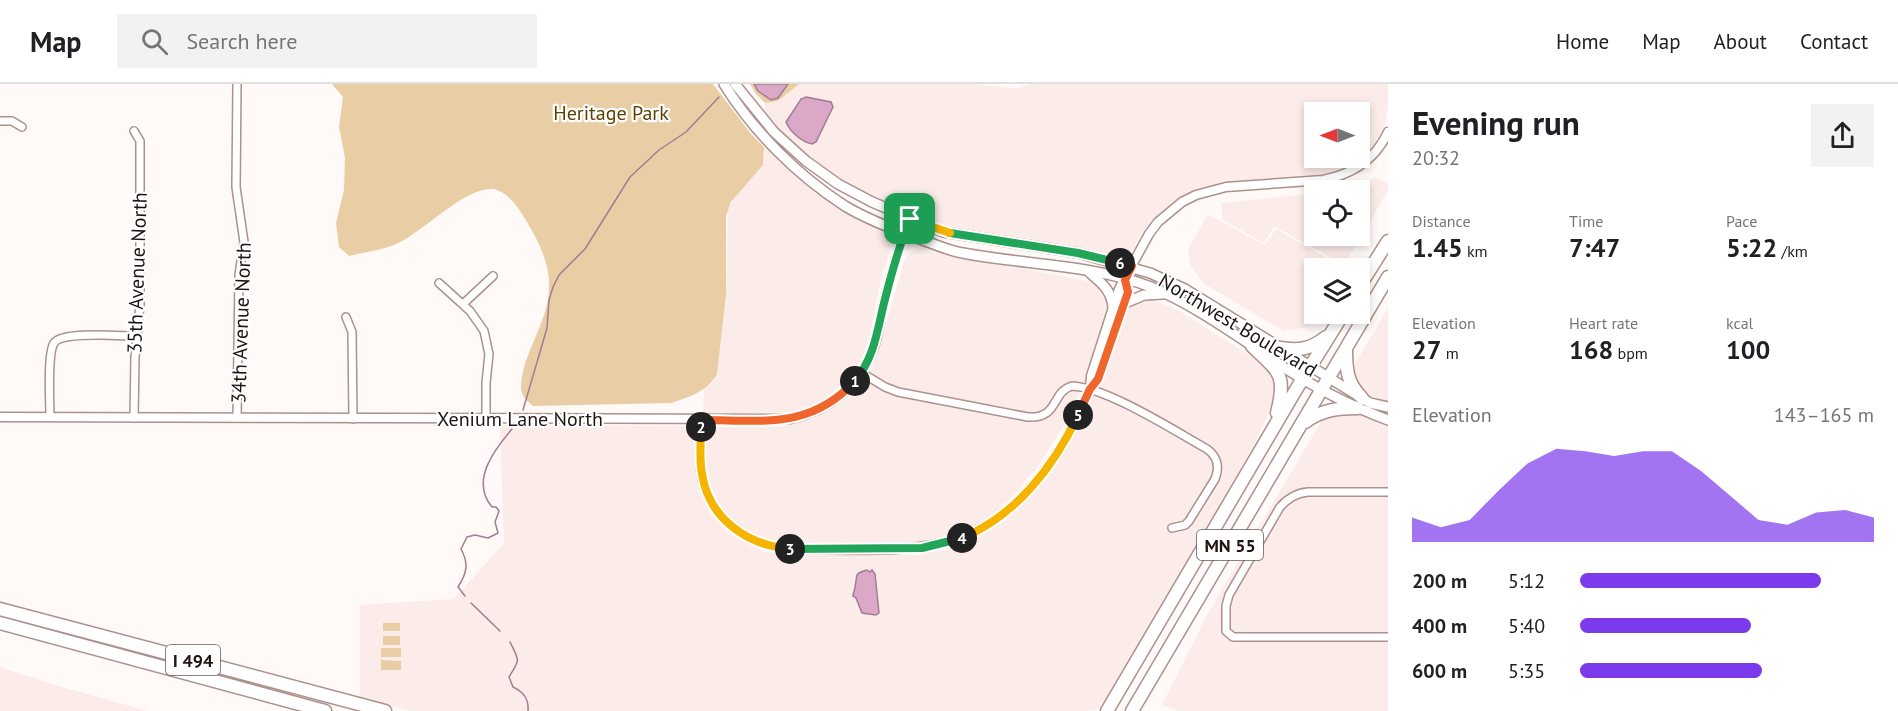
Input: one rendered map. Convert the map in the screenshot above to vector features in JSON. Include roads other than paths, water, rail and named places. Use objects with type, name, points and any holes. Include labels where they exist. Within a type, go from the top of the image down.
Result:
[{"type":"highway","points":[[1370,270],[1388,241]]},
{"type":"highway","name":"MN 55","points":[[1132,711],[1301,424],[1323,391],[1388,277]]},
{"type":"highway","name":"MN 55","points":[[1107,711],[1337,324]]},
{"type":"highway","points":[[1280,348],[1296,351],[1307,349],[1330,335]]},
{"type":"highway","points":[[1252,346],[1269,362],[1281,381],[1282,388],[1272,430]]},
{"type":"highway","points":[[1301,424],[1327,410],[1360,403],[1346,375],[1346,348]]},
{"type":"highway","name":"I 494","points":[[0,609],[385,711]]},
{"type":"highway","name":"I 494","points":[[0,623],[325,711]]},
{"type":"main road","name":"Northwest Boulevard","points":[[724,84],[752,124],[802,173],[846,206],[904,233],[961,253],[1088,271],[1151,287],[1252,346],[1302,380],[1323,391],[1360,403]]},
{"type":"main road","name":"Northwest Boulevard","points":[[735,84],[774,132],[806,161],[838,184],[910,219],[943,232],[1078,253],[1132,266],[1185,289],[1329,379],[1360,403]]},
{"type":"main road","points":[[1088,271],[1109,292],[1113,298],[1113,308]]},
{"type":"main road","points":[[1125,303],[1144,295],[1165,294]]},
{"type":"main road","points":[[1360,403],[1388,407]]},
{"type":"main road","points":[[1360,403],[1388,420]]},
{"type":"street","name":"34th Avenue North","points":[[237,84],[237,200],[244,242],[239,275],[237,418]]},
{"type":"street","points":[[0,121],[12,122],[22,127]]},
{"type":"street","name":"35th Avenue North","points":[[134,131],[140,141],[140,304],[136,336],[134,418]]},
{"type":"street","points":[[1090,389],[1091,376],[1119,289],[1158,222],[1182,202],[1226,186],[1323,180],[1351,172],[1368,160],[1383,143],[1388,132]]},
{"type":"street","name":"Xenium Lane North","points":[[0,417],[775,420],[806,415],[834,402],[862,373],[873,350],[888,286],[910,219]]},
{"type":"street","points":[[463,304],[493,276]]},
{"type":"street","points":[[701,420],[702,472],[705,487],[714,506],[727,523],[750,540],[778,548],[792,549],[922,548],[941,545],[977,532],[1001,516],[1023,497],[1060,447],[1090,389],[1098,379],[1128,292],[1125,280]]},
{"type":"street","points":[[439,283],[478,320],[488,342],[486,419]]},
{"type":"street","points":[[346,317],[352,332],[353,418]]},
{"type":"street","points":[[50,417],[50,356],[52,345],[56,340],[71,336],[136,336]]},
{"type":"street","points":[[862,373],[898,392],[1028,417],[1039,417],[1050,411],[1066,387],[1079,386],[1156,420],[1207,448],[1216,459],[1218,472],[1189,521],[1185,525],[1172,528]]},
{"type":"street","points":[[1388,492],[1302,492],[1288,498],[1280,507],[1229,595],[1226,611],[1227,634],[1233,637],[1388,637]]},
{"type":"waterway","points":[[523,410],[547,328],[549,300],[559,275],[585,249],[630,177],[659,150],[686,132],[719,97]]},
{"type":"waterway","points":[[465,596],[458,587],[466,568],[461,549],[467,537],[475,535],[488,538],[498,533],[495,522],[499,511],[496,507],[492,507],[486,497],[483,487],[484,476],[492,456],[512,429]]},
{"type":"waterway","points":[[471,603],[500,631]]},
{"type":"waterway","points":[[510,642],[517,660],[509,677],[513,687],[525,696],[528,711]]},
{"type":"park label","name":"Heritage Park","points":[[611,113]]}]
